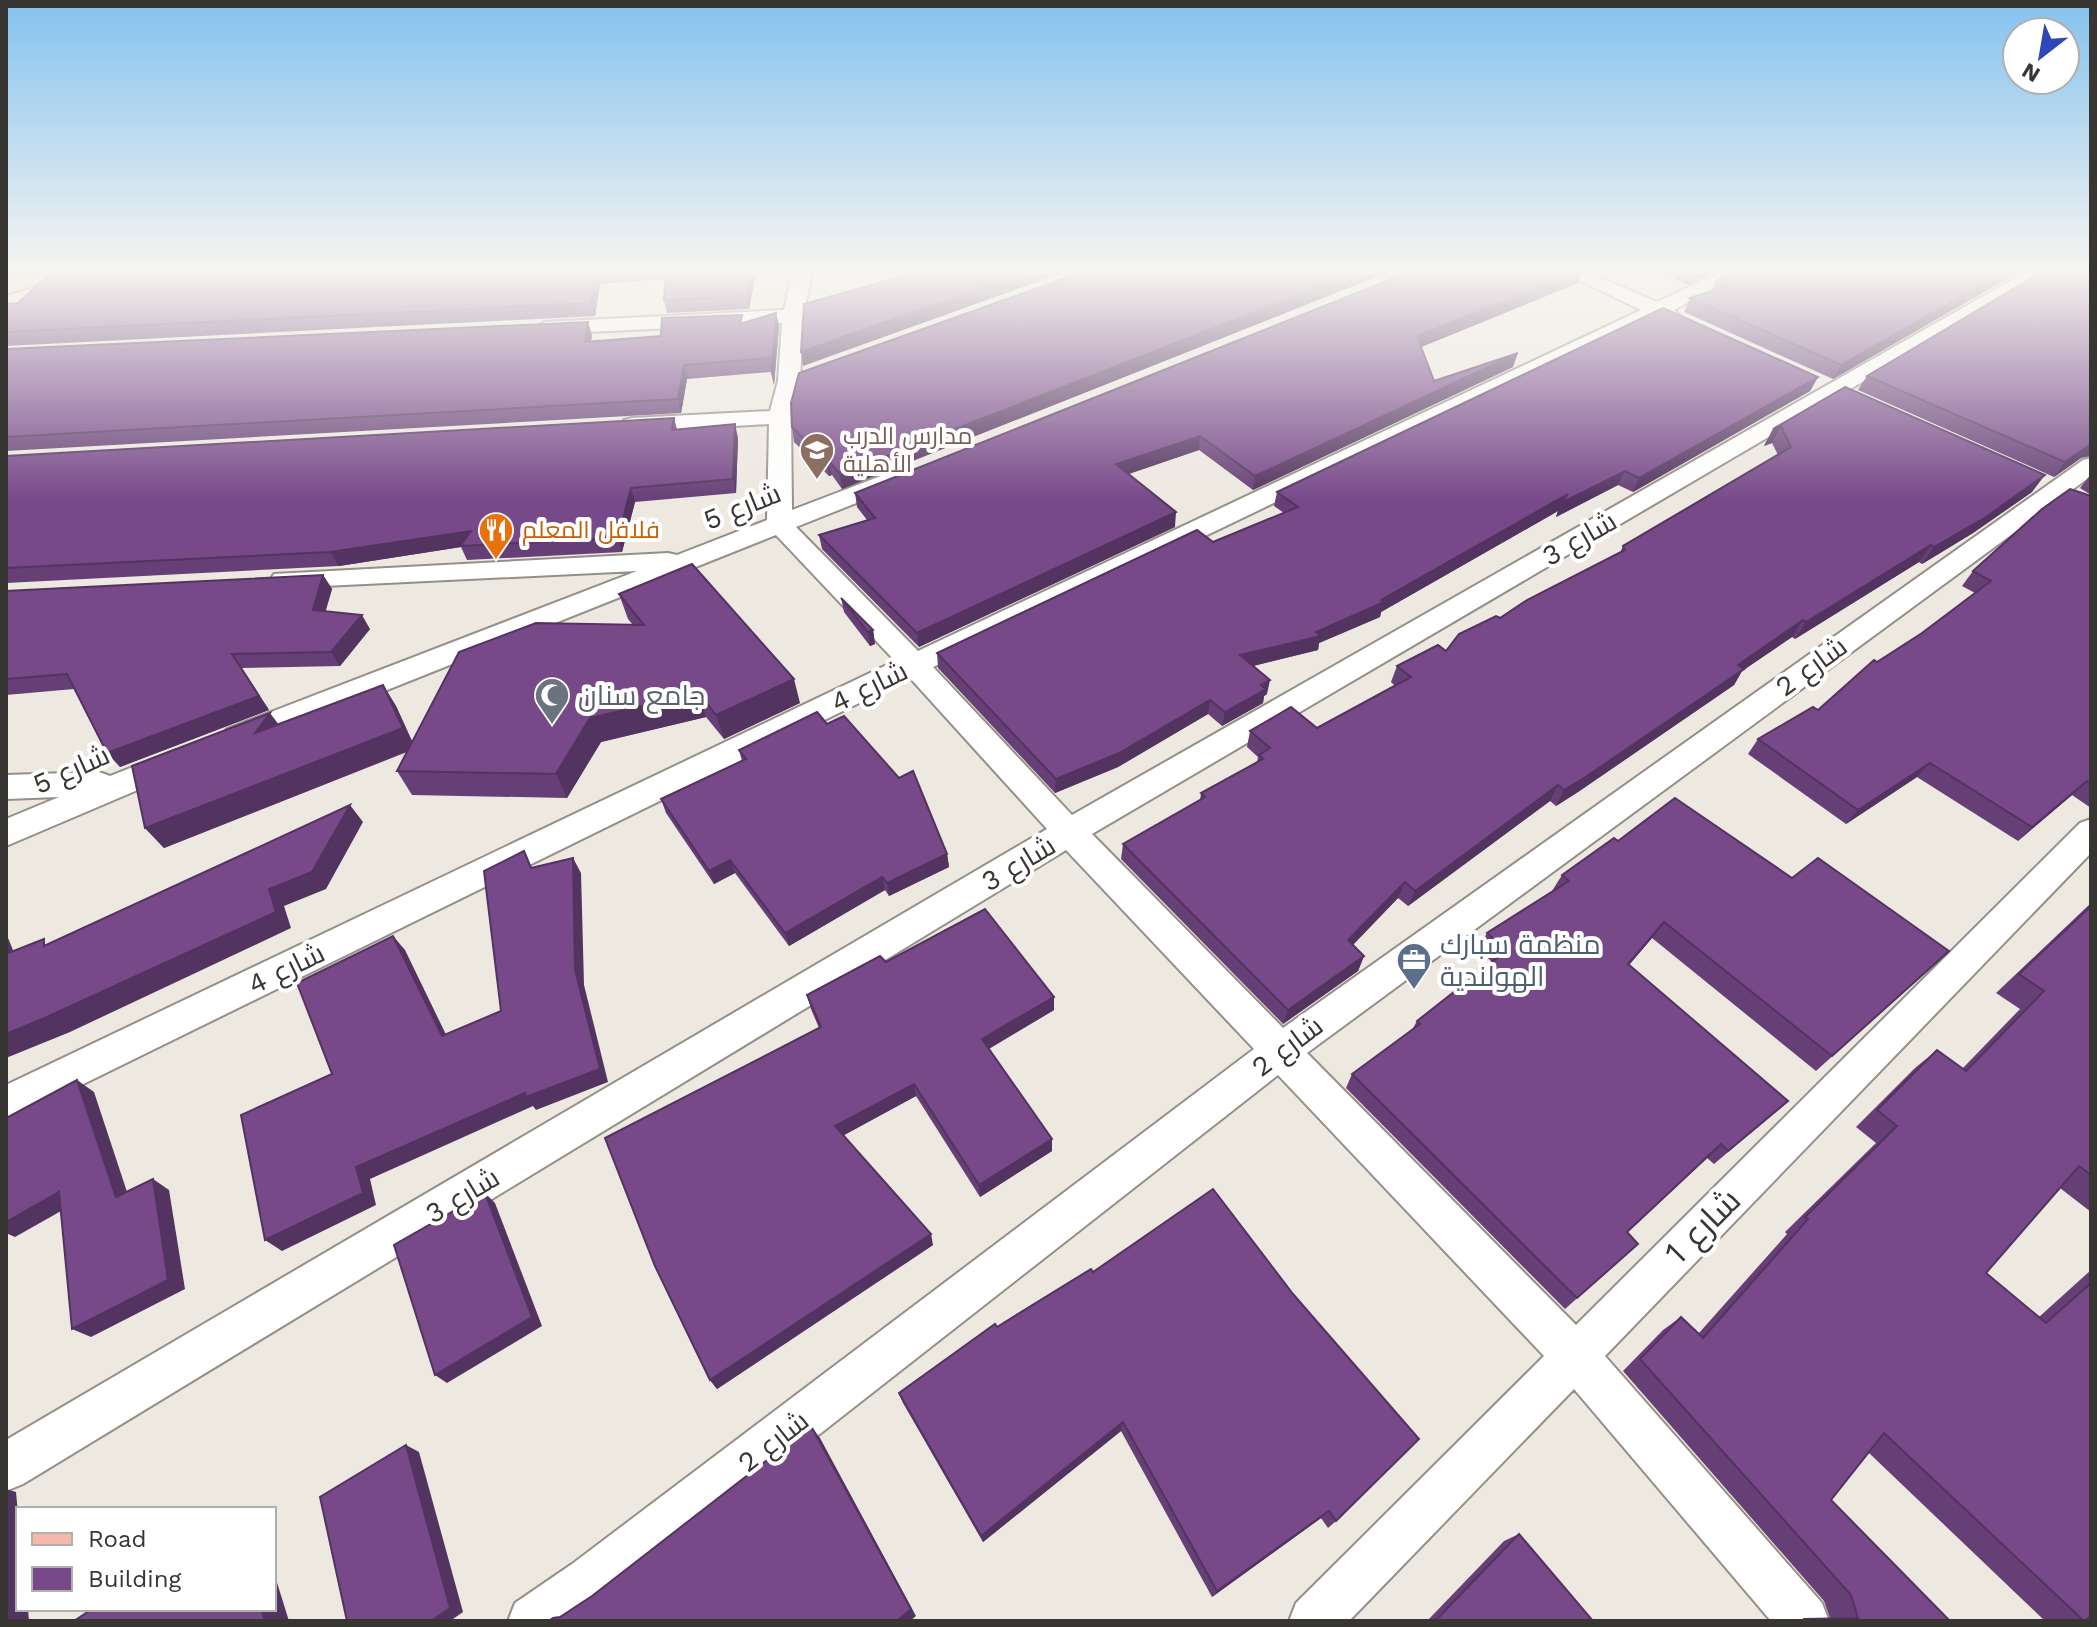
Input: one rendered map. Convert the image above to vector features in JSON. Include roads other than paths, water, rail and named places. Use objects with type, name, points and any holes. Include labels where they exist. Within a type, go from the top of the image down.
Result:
[{"type":"street","points":[[795,349],[796,378],[780,417],[780,525],[1069,832],[1574,1355],[1804,1621]]},
{"type":"street","name":"شارع 4","points":[[6,1104],[914,664],[1576,349]]},
{"type":"street","name":"شارع 3","points":[[6,1467],[1069,832],[1907,349]]},
{"type":"street","points":[[606,426],[780,417]]},
{"type":"street","name":"شارع 2","points":[[533,1621],[590,1582],[1280,1051],[2091,465]]},
{"type":"street","name":"شارع 5","points":[[6,833],[116,784],[912,472]]},
{"type":"street","points":[[257,582],[696,559]]},
{"type":"street","points":[[6,787],[116,784]]},
{"type":"street","name":"شارع 1","points":[[1314,1621],[2091,832]]},
{"type":"place","name":"مدارس الدرب الأهلية","points":[[817,481]]},
{"type":"place","name":"فلافل المعلم","points":[[496,561]]},
{"type":"place","name":"جامع سنان","points":[[552,726]]},
{"type":"place","name":"منظمة سبارك الهولندية","points":[[1414,991]]}]
